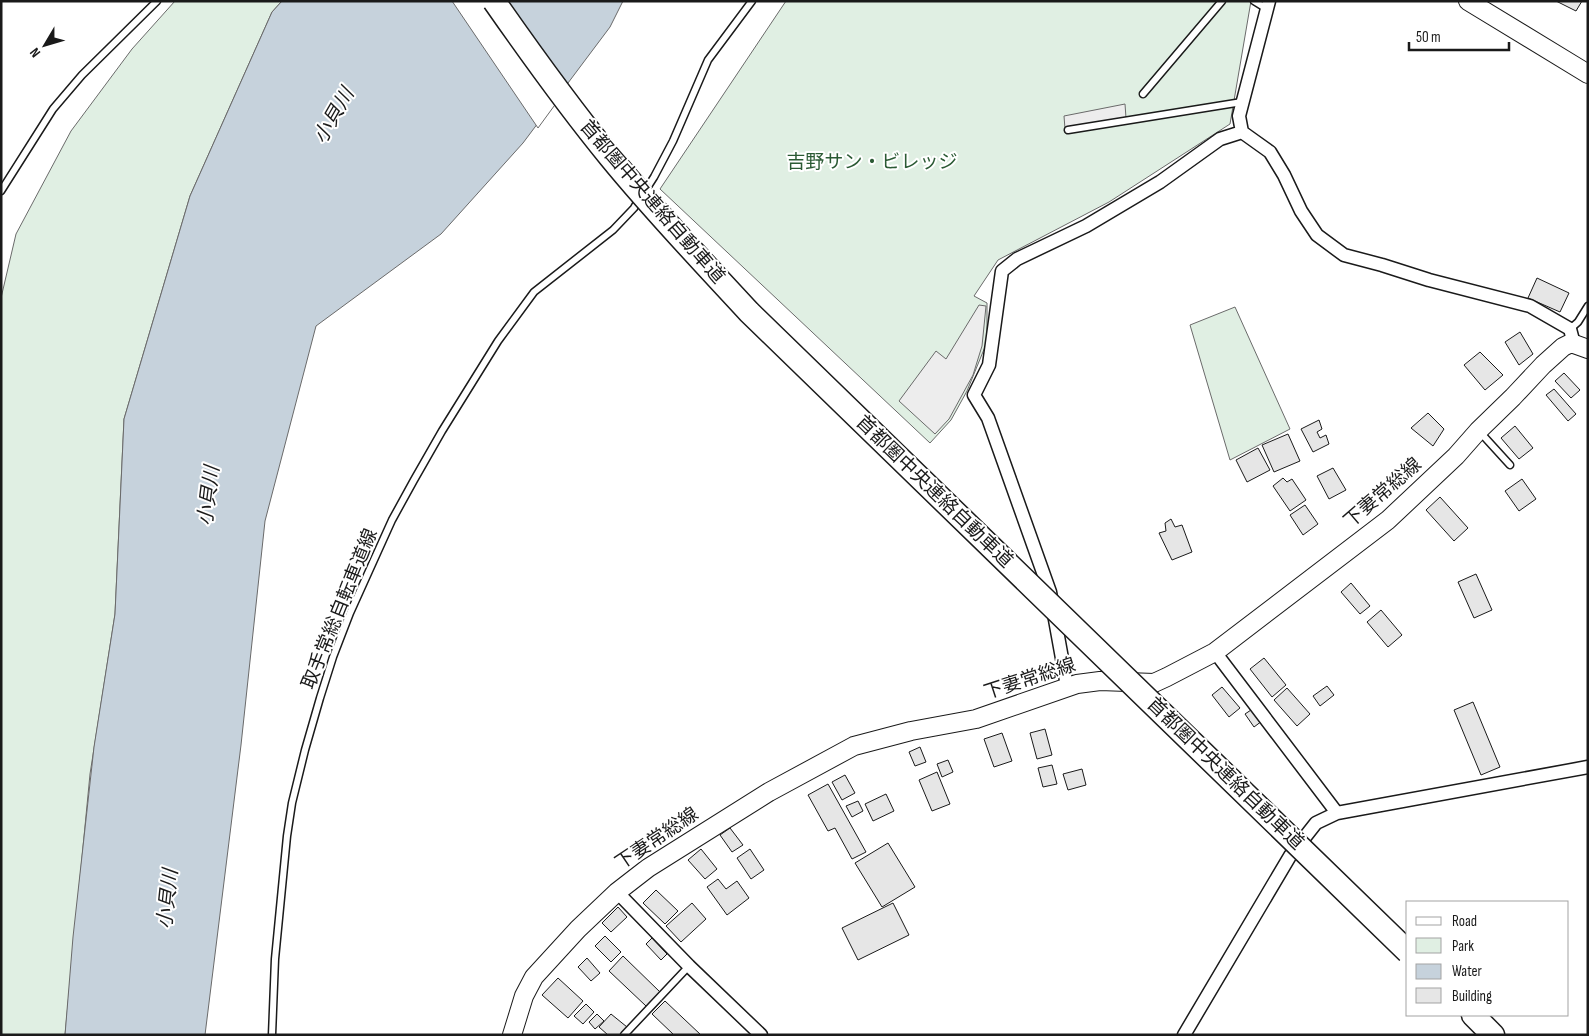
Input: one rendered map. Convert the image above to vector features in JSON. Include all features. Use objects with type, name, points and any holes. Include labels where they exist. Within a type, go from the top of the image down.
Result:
[{"type":"highway","name":"首都圏中央連絡自動車道","points":[[494,1],[546,76],[610,157],[677,234],[750,312],[1406,950]]},
{"type":"highway","points":[[1473,1016],[1493,1035]]},
{"type":"main road","points":[[1468,1],[1588,74]]},
{"type":"main road","name":"下妻常総線","points":[[512,1035],[524,996],[534,977],[572,934],[617,892],[648,868],[769,792],[854,746],[911,731],[976,719],[1066,686],[1100,681],[1154,683],[1215,652],[1388,520],[1456,456],[1543,364],[1563,347],[1577,341]]},
{"type":"street","points":[[1268,5],[1238,116],[1242,132],[1270,152],[1284,175],[1301,211],[1317,235],[1344,255],[1429,280],[1530,306],[1577,341]]},
{"type":"street","points":[[1066,686],[1050,592],[988,418],[974,395],[988,365],[1002,271],[1017,259],[1086,226],[1160,182],[1220,139],[1242,132]]},
{"type":"street","points":[[1215,652],[1337,813]]},
{"type":"street","points":[[1184,1035],[1290,856],[1316,823],[1337,813],[1588,767]]},
{"type":"street","points":[[617,892],[689,966],[761,1035]]},
{"type":"lane","points":[[1,191],[53,108],[156,1]]},
{"type":"lane","name":"取手常総自転車道線","points":[[272,1035],[275,959],[291,811],[305,750],[333,657],[372,563],[414,480],[468,387],[498,341],[534,292],[613,230],[634,208],[654,177],[673,141],[708,60],[752,1]]},
{"type":"lane","points":[[1143,94],[1222,1]]},
{"type":"lane","points":[[1254,1],[1268,5]]},
{"type":"lane","points":[[1068,130],[1242,102]]},
{"type":"lane","points":[[1577,341],[1578,322],[1588,306]]},
{"type":"lane","points":[[1478,431],[1510,465]]},
{"type":"lane","points":[[624,1035],[689,966]]},
{"type":"green space","points":[[175,1],[282,1],[272,12],[190,196],[124,419],[115,614],[90,774],[65,1035],[1,1035],[1,298],[16,234],[71,131],[132,49]]},
{"type":"green space","name":"吉野サン・ビレッジ","points":[[786,1],[1251,1],[1230,124],[1109,202],[998,260],[974,296],[987,303],[987,342],[967,391],[951,420],[930,443],[660,189]]},
{"type":"green space","points":[[1235,307],[1290,429],[1230,460],[1190,325]]},
{"type":"shaded area","points":[[1125,104],[1126,118],[1065,129],[1064,116]]},
{"type":"shaded area","points":[[979,305],[986,306],[982,346],[973,375],[949,419],[935,434],[899,401],[936,351],[946,359]]},
{"type":"water","name":"小貝川","points":[[282,1],[623,1],[610,27],[523,143],[441,234],[316,326],[265,521],[241,745],[205,1035],[65,1035],[73,937],[94,747],[115,614],[124,419],[190,196],[272,12]]},
{"type":"pier","points":[[452,1],[507,1],[568,87],[538,128]]},
{"type":"building","points":[[1556,1],[1582,1],[1576,11]]},
{"type":"building","points":[[1537,278],[1569,293],[1560,312],[1528,298]]},
{"type":"building","points":[[1520,332],[1533,354],[1519,365],[1505,342]]},
{"type":"building","points":[[1480,352],[1503,375],[1485,390],[1464,365]]},
{"type":"building","points":[[1564,373],[1580,390],[1571,398],[1555,381]]},
{"type":"building","points":[[1554,389],[1576,414],[1568,421],[1546,395]]},
{"type":"building","points":[[1428,413],[1444,429],[1433,446],[1411,428]]},
{"type":"building","points":[[1319,420],[1322,429],[1317,432],[1320,438],[1326,435],[1329,444],[1313,452],[1301,429]]},
{"type":"building","points":[[1515,426],[1533,448],[1519,459],[1501,438]]},
{"type":"building","points":[[1288,434],[1300,461],[1274,472],[1262,445]]},
{"type":"building","points":[[1258,448],[1270,470],[1247,482],[1236,460]]},
{"type":"building","points":[[1333,468],[1346,490],[1329,499],[1317,476]]},
{"type":"building","points":[[1283,478],[1287,482],[1292,479],[1306,500],[1290,511],[1273,486]]},
{"type":"building","points":[[1522,479],[1536,499],[1519,511],[1505,491]]},
{"type":"building","points":[[1440,497],[1468,528],[1454,541],[1426,510]]},
{"type":"building","points":[[1305,505],[1318,524],[1303,535],[1290,515]]},
{"type":"building","points":[[1171,519],[1175,527],[1182,525],[1192,552],[1172,560],[1159,533],[1166,531],[1165,523]]},
{"type":"building","points":[[1476,574],[1492,610],[1474,618],[1458,582]]},
{"type":"building","points":[[1351,583],[1370,606],[1360,614],[1341,592]]},
{"type":"building","points":[[1381,610],[1402,635],[1388,647],[1367,622]]},
{"type":"building","points":[[1264,658],[1286,685],[1272,697],[1250,669]]},
{"type":"building","points":[[1327,686],[1334,695],[1320,706],[1313,696]]},
{"type":"building","points":[[1222,687],[1240,708],[1229,717],[1212,695]]},
{"type":"building","points":[[1287,688],[1310,714],[1297,726],[1274,700]]},
{"type":"building","points":[[1473,702],[1500,767],[1481,775],[1454,710]]},
{"type":"building","points":[[1254,708],[1262,721],[1254,727],[1245,714]]},
{"type":"building","points":[[1045,729],[1052,755],[1037,759],[1030,733]]},
{"type":"building","points":[[1002,733],[1012,761],[994,767],[984,739]]},
{"type":"building","points":[[920,747],[926,762],[915,766],[909,752]]},
{"type":"building","points":[[948,760],[953,772],[942,777],[937,764]]},
{"type":"building","points":[[1052,765],[1057,784],[1043,787],[1038,768]]},
{"type":"building","points":[[1082,769],[1086,785],[1068,790],[1063,774]]},
{"type":"building","points":[[937,772],[950,804],[932,811],[919,780]]},
{"type":"building","points":[[845,775],[855,793],[842,800],[832,782]]},
{"type":"building","points":[[828,784],[866,852],[852,859],[835,828],[828,831],[808,795]]},
{"type":"building","points":[[886,794],[894,811],[873,821],[865,804]]},
{"type":"building","points":[[858,801],[863,811],[852,817],[846,806]]},
{"type":"building","points":[[730,828],[743,845],[732,852],[720,835]]},
{"type":"building","points":[[888,843],[915,887],[882,907],[855,863]]},
{"type":"building","points":[[701,849],[717,869],[705,879],[688,860]]},
{"type":"building","points":[[750,849],[764,870],[751,879],[737,858]]},
{"type":"building","points":[[718,879],[726,889],[737,881],[749,898],[727,915],[707,887]]},
{"type":"building","points":[[656,890],[678,911],[665,924],[643,903]]},
{"type":"building","points":[[692,903],[706,919],[681,942],[666,926]]},
{"type":"building","points":[[893,903],[909,935],[858,960],[842,928]]},
{"type":"building","points":[[618,907],[627,917],[611,932],[602,923]]},
{"type":"building","points":[[605,936],[621,952],[611,962],[595,946]]},
{"type":"building","points":[[652,938],[667,954],[661,960],[646,944]]},
{"type":"building","points":[[623,956],[660,992],[646,1006],[609,971]]},
{"type":"building","points":[[587,958],[600,973],[591,981],[578,967]]},
{"type":"building","points":[[558,978],[583,1001],[568,1018],[542,995]]},
{"type":"building","points":[[665,1001],[701,1035],[674,1035],[652,1014]]},
{"type":"building","points":[[586,1004],[594,1012],[583,1024],[574,1016]]},
{"type":"building","points":[[597,1014],[604,1021],[595,1029],[589,1022]]},
{"type":"building","points":[[611,1014],[627,1027],[619,1035],[608,1035],[599,1027]]}]
